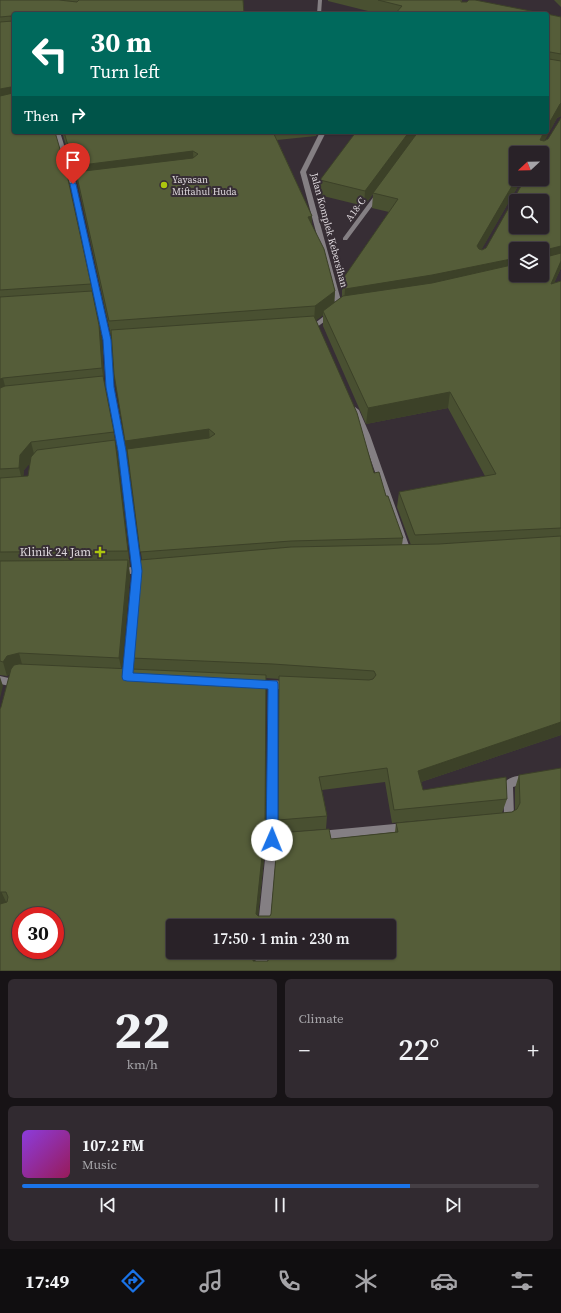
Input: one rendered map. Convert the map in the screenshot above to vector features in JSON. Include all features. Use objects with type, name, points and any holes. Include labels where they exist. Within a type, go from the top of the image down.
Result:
[{"type":"street","points":[[319,12],[320,0]]},
{"type":"street","points":[[58,134],[76,184],[95,303],[111,340],[106,387],[122,455],[137,571],[127,677]]},
{"type":"street","name":"Jalan Komplek Kebersihan","points":[[315,328],[344,307],[303,172],[321,134]]},
{"type":"street","name":"A18-C","points":[[345,239],[384,186]]},
{"type":"street","points":[[351,400],[366,435],[408,556]]},
{"type":"street","points":[[107,571],[158,569]]},
{"type":"street","points":[[250,683],[297,686]]},
{"type":"street","points":[[265,919],[272,840],[273,684]]},
{"type":"street","points":[[494,820],[507,819],[509,816],[508,785],[512,782],[538,778]]},
{"type":"street","points":[[312,836],[415,827]]},
{"type":"street","points":[[272,840],[296,838]]},
{"type":"street","points":[[261,971],[262,959]]},
{"type":"building","points":[[0,0],[59,0],[77,2],[79,0],[243,0],[244,12],[12,12],[12,18],[11,16],[0,17]]},
{"type":"building","points":[[378,0],[461,0],[461,2],[467,2],[469,0],[475,0],[536,12],[397,12],[402,6]]},
{"type":"building","points":[[549,14],[561,17],[561,54],[550,52]]},
{"type":"building","points":[[12,21],[12,90],[11,87],[0,89],[0,22]]},
{"type":"building","points":[[549,59],[561,61],[560,104],[549,123]]},
{"type":"building","points":[[12,93],[12,134],[56,134],[66,170],[91,284],[0,290],[0,96]]},
{"type":"building","points":[[561,118],[561,246],[549,249],[549,242],[509,242],[509,259],[432,275],[345,289],[342,280],[398,199],[373,193],[417,134],[543,134],[540,140],[544,141],[548,139]]},
{"type":"building","points":[[65,134],[274,134],[312,216],[308,217],[324,249],[335,291],[315,306],[109,321],[76,172],[193,158],[198,154],[193,151],[74,166]]},
{"type":"building","points":[[354,134],[408,134],[365,191],[320,180]]},
{"type":"building","points":[[561,253],[561,261],[551,284],[561,281],[561,528],[415,535],[399,492],[496,474],[450,392],[368,408],[323,311],[343,296],[432,283],[509,266],[509,282],[549,282],[549,256]]},
{"type":"building","points":[[92,291],[99,325],[102,368],[0,379],[0,297]]},
{"type":"building","points":[[314,316],[357,413],[374,473],[379,472],[386,496],[388,496],[403,538],[291,541],[140,552],[127,449],[209,438],[215,434],[209,429],[125,441],[114,374],[111,330]]},
{"type":"building","points":[[103,376],[114,432],[31,442],[20,455],[19,468],[0,469],[0,388],[5,386]]},
{"type":"building","points":[[115,440],[128,551],[0,552],[0,478],[28,476],[31,457],[37,450]]},
{"type":"building","points":[[561,536],[561,722],[418,771],[423,790],[506,777],[507,799],[394,810],[387,768],[319,777],[327,816],[278,820],[279,676],[369,680],[373,679],[376,675],[374,671],[273,664],[131,658],[140,560],[291,547],[439,544]]},
{"type":"building","points":[[128,560],[119,658],[19,653],[7,656],[3,662],[0,661],[0,561]]},
{"type":"building","points":[[19,664],[266,675],[265,827],[256,914],[258,916],[270,916],[271,914],[278,833],[329,829],[331,839],[398,832],[396,823],[512,812],[517,809],[520,803],[519,775],[561,768],[561,971],[0,971],[0,904],[7,902],[8,897],[6,892],[0,892],[0,709],[11,669],[14,665]]},
{"type":"place","name":"Yayasan Miftahul Huda","points":[[164,185]]},
{"type":"place","name":"Klinik 24 Jam","points":[[100,552]]},
{"type":"route","points":[[73,184],[107,340],[110,387],[122,451],[137,571],[127,677],[273,684],[272,840]]}]
